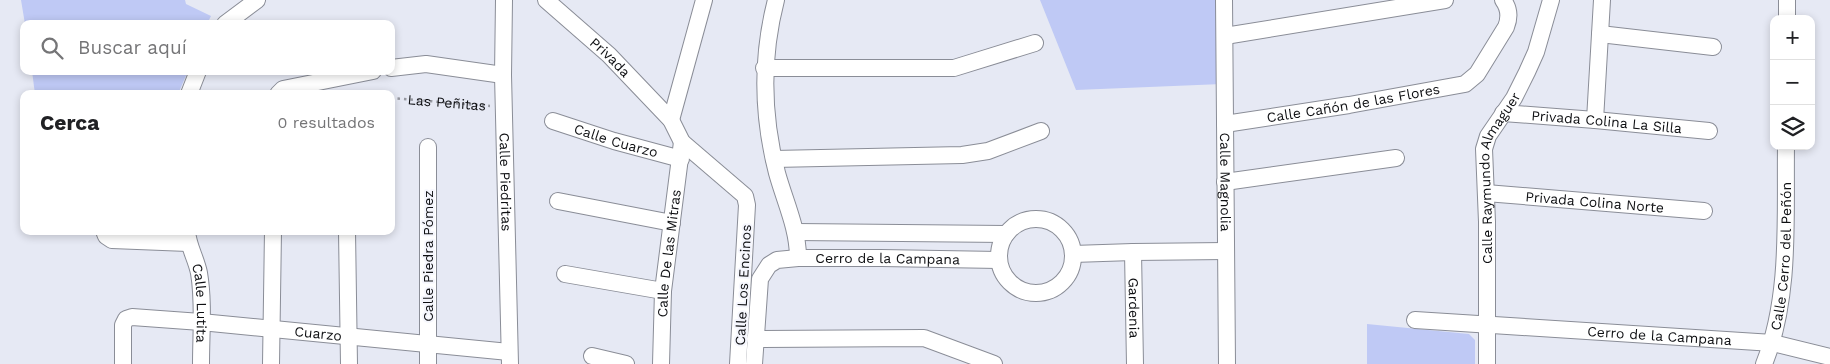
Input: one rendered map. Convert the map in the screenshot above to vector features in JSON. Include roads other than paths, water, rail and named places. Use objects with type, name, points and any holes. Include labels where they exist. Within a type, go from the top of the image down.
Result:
[{"type":"street","points":[[230,20],[258,0]]},
{"type":"street","name":"Calle Piedritas","points":[[504,0],[503,75],[509,358]]},
{"type":"street","name":"Privada","points":[[546,0],[610,55],[672,120],[682,142]]},
{"type":"street","points":[[672,120],[704,0]]},
{"type":"street","points":[[776,0],[769,26],[764,68],[766,115],[774,159],[796,232],[798,258]]},
{"type":"street","name":"Calle Magnolia","points":[[1224,0],[1227,364]]},
{"type":"street","points":[[1225,36],[1445,0]]},
{"type":"street","name":"Calle Cañón de las Flores","points":[[1225,124],[1457,87],[1465,84],[1477,74],[1506,27],[1509,19],[1508,10],[1503,0]]},
{"type":"street","name":"Calle Raymundo Almaguer","points":[[1487,364],[1487,222],[1484,149],[1488,136],[1520,88],[1533,59],[1551,0]]},
{"type":"street","points":[[1595,120],[1602,0]]},
{"type":"street","points":[[1787,0],[1787,15]]},
{"type":"street","points":[[1600,34],[1713,46]]},
{"type":"street","points":[[764,68],[949,68],[966,66],[1035,44]]},
{"type":"street","points":[[395,68],[426,64],[503,75]]},
{"type":"street","points":[[191,90],[196,75]]},
{"type":"street","points":[[282,90],[309,88],[357,75]]},
{"type":"street","name":"Privada Colina La Silla","points":[[1503,113],[1709,131]]},
{"type":"street","name":"Calle Cuarzo","points":[[553,121],[614,141],[681,158]]},
{"type":"street","points":[[774,159],[962,155],[988,150],[1041,131]]},
{"type":"street","name":"Calle De las Mitras","points":[[661,364],[663,291],[682,142]]},
{"type":"street","name":"Calle Los Encinos","points":[[682,142],[745,196],[747,205],[738,364]]},
{"type":"street","name":"Calle Piedra Pómez","points":[[428,147],[428,364]]},
{"type":"street","name":"Calle Cerro del Peñón","points":[[1764,364],[1773,342],[1779,311],[1784,254],[1786,150]]},
{"type":"street","points":[[1225,182],[1396,158]]},
{"type":"street","name":"Privada Colina Norte","points":[[1486,193],[1704,211]]},
{"type":"street","points":[[558,201],[672,223]]},
{"type":"street","points":[[1042,219],[1054,224],[1065,232],[1071,244],[1073,254],[1070,271],[1062,282],[1051,290],[1037,293],[1023,290],[1011,284],[1003,273],[999,260],[1000,246],[1006,234],[1016,225],[1028,220],[1042,219]]},
{"type":"street","points":[[796,232],[1006,234]]},
{"type":"street","name":"Calle Lutita","points":[[106,235],[112,240],[187,237],[199,275],[201,364]]},
{"type":"street","points":[[271,364],[273,330],[272,235]]},
{"type":"street","points":[[348,235],[348,364]]},
{"type":"street","points":[[1073,254],[1226,251]]},
{"type":"street","name":"Gardenia","points":[[1133,252],[1135,364]]},
{"type":"street","name":"Cerro de la Campana","points":[[755,339],[760,279],[769,265],[777,260],[798,258],[881,258],[999,260]]},
{"type":"street","points":[[565,274],[663,291]]},
{"type":"street","name":"Cuarzo","points":[[123,364],[123,325],[126,319],[132,317],[428,344],[509,358]]},
{"type":"street","name":"Cerro de la Campana","points":[[1416,320],[1773,342],[1830,357]]},
{"type":"street","points":[[754,364],[755,339],[924,338],[994,364]]},
{"type":"street","points":[[592,356],[626,364]]}]
